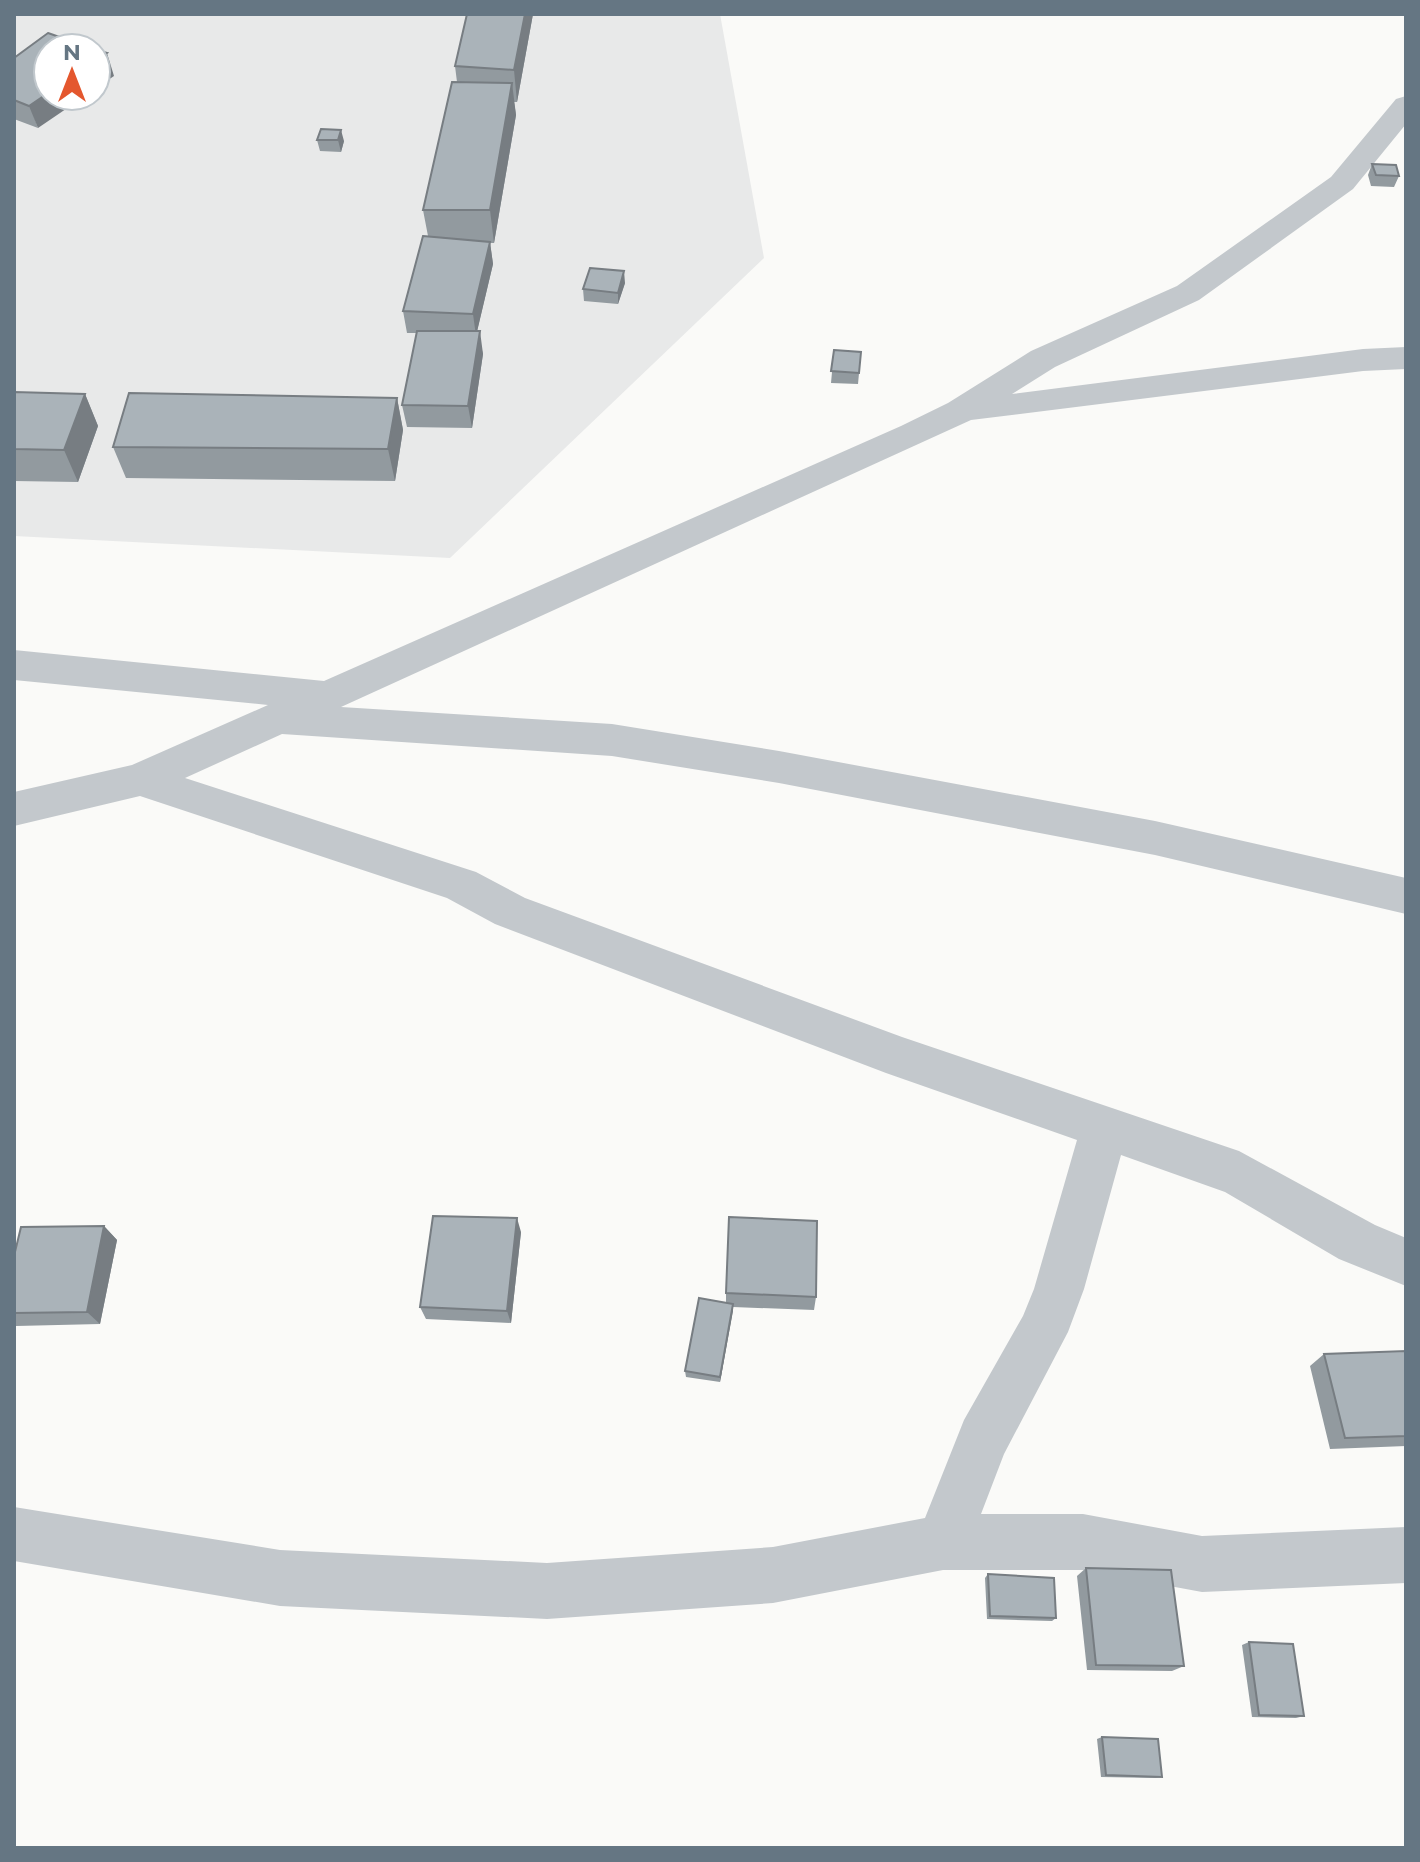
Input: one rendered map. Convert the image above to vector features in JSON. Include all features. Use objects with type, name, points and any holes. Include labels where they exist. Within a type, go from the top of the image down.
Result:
[{"type":"street","points":[[14,809],[140,780],[960,411],[1043,359],[1188,293],[1342,183],[1406,105]]},
{"type":"street","points":[[960,411],[1363,360],[1406,358]]},
{"type":"street","points":[[14,665],[327,697]]},
{"type":"street","points":[[278,718],[612,740],[794,770],[1155,838],[1406,896]]},
{"type":"street","points":[[140,780],[461,885],[510,911],[902,1058],[1239,1174],[1357,1242],[1406,1262]]},
{"type":"street","points":[[943,1542],[983,1439],[1048,1318],[1105,1127]]},
{"type":"street","points":[[14,1534],[280,1578],[547,1591],[773,1575],[943,1542],[1083,1542],[1202,1564],[1406,1555]]},
{"type":"shaded area","points":[[14,14],[720,14],[764,258],[450,558],[14,536]]},
{"type":"building","points":[[467,14],[525,14],[514,70],[455,66]]},
{"type":"building","points":[[32,45],[32,104],[29,106],[14,100],[14,58]]},
{"type":"building","points":[[452,82],[512,83],[490,210],[423,210]]},
{"type":"building","points":[[321,129],[341,130],[338,140],[317,140]]},
{"type":"building","points":[[1372,164],[1396,165],[1399,176],[1376,175]]},
{"type":"building","points":[[423,236],[490,242],[473,314],[403,311]]},
{"type":"building","points":[[590,268],[624,271],[618,293],[583,289]]},
{"type":"building","points":[[417,331],[480,331],[468,406],[402,405]]},
{"type":"building","points":[[834,350],[861,352],[859,373],[831,371]]},
{"type":"building","points":[[14,392],[85,394],[64,450],[14,449]]},
{"type":"building","points":[[129,393],[397,398],[388,449],[113,447]]},
{"type":"building","points":[[433,1216],[517,1218],[507,1311],[420,1307]]},
{"type":"building","points":[[729,1217],[817,1221],[816,1297],[726,1293]]},
{"type":"building","points":[[104,1226],[87,1312],[14,1313],[14,1256],[21,1227]]},
{"type":"building","points":[[699,1298],[733,1304],[720,1377],[685,1371]]},
{"type":"building","points":[[1406,1351],[1406,1436],[1345,1438],[1324,1354]]},
{"type":"building","points":[[1086,1568],[1171,1570],[1184,1666],[1096,1665]]},
{"type":"building","points":[[988,1574],[1054,1578],[1056,1618],[990,1616]]},
{"type":"building","points":[[1249,1642],[1293,1644],[1304,1716],[1259,1715]]},
{"type":"building","points":[[1102,1737],[1158,1739],[1162,1777],[1106,1775]]}]
